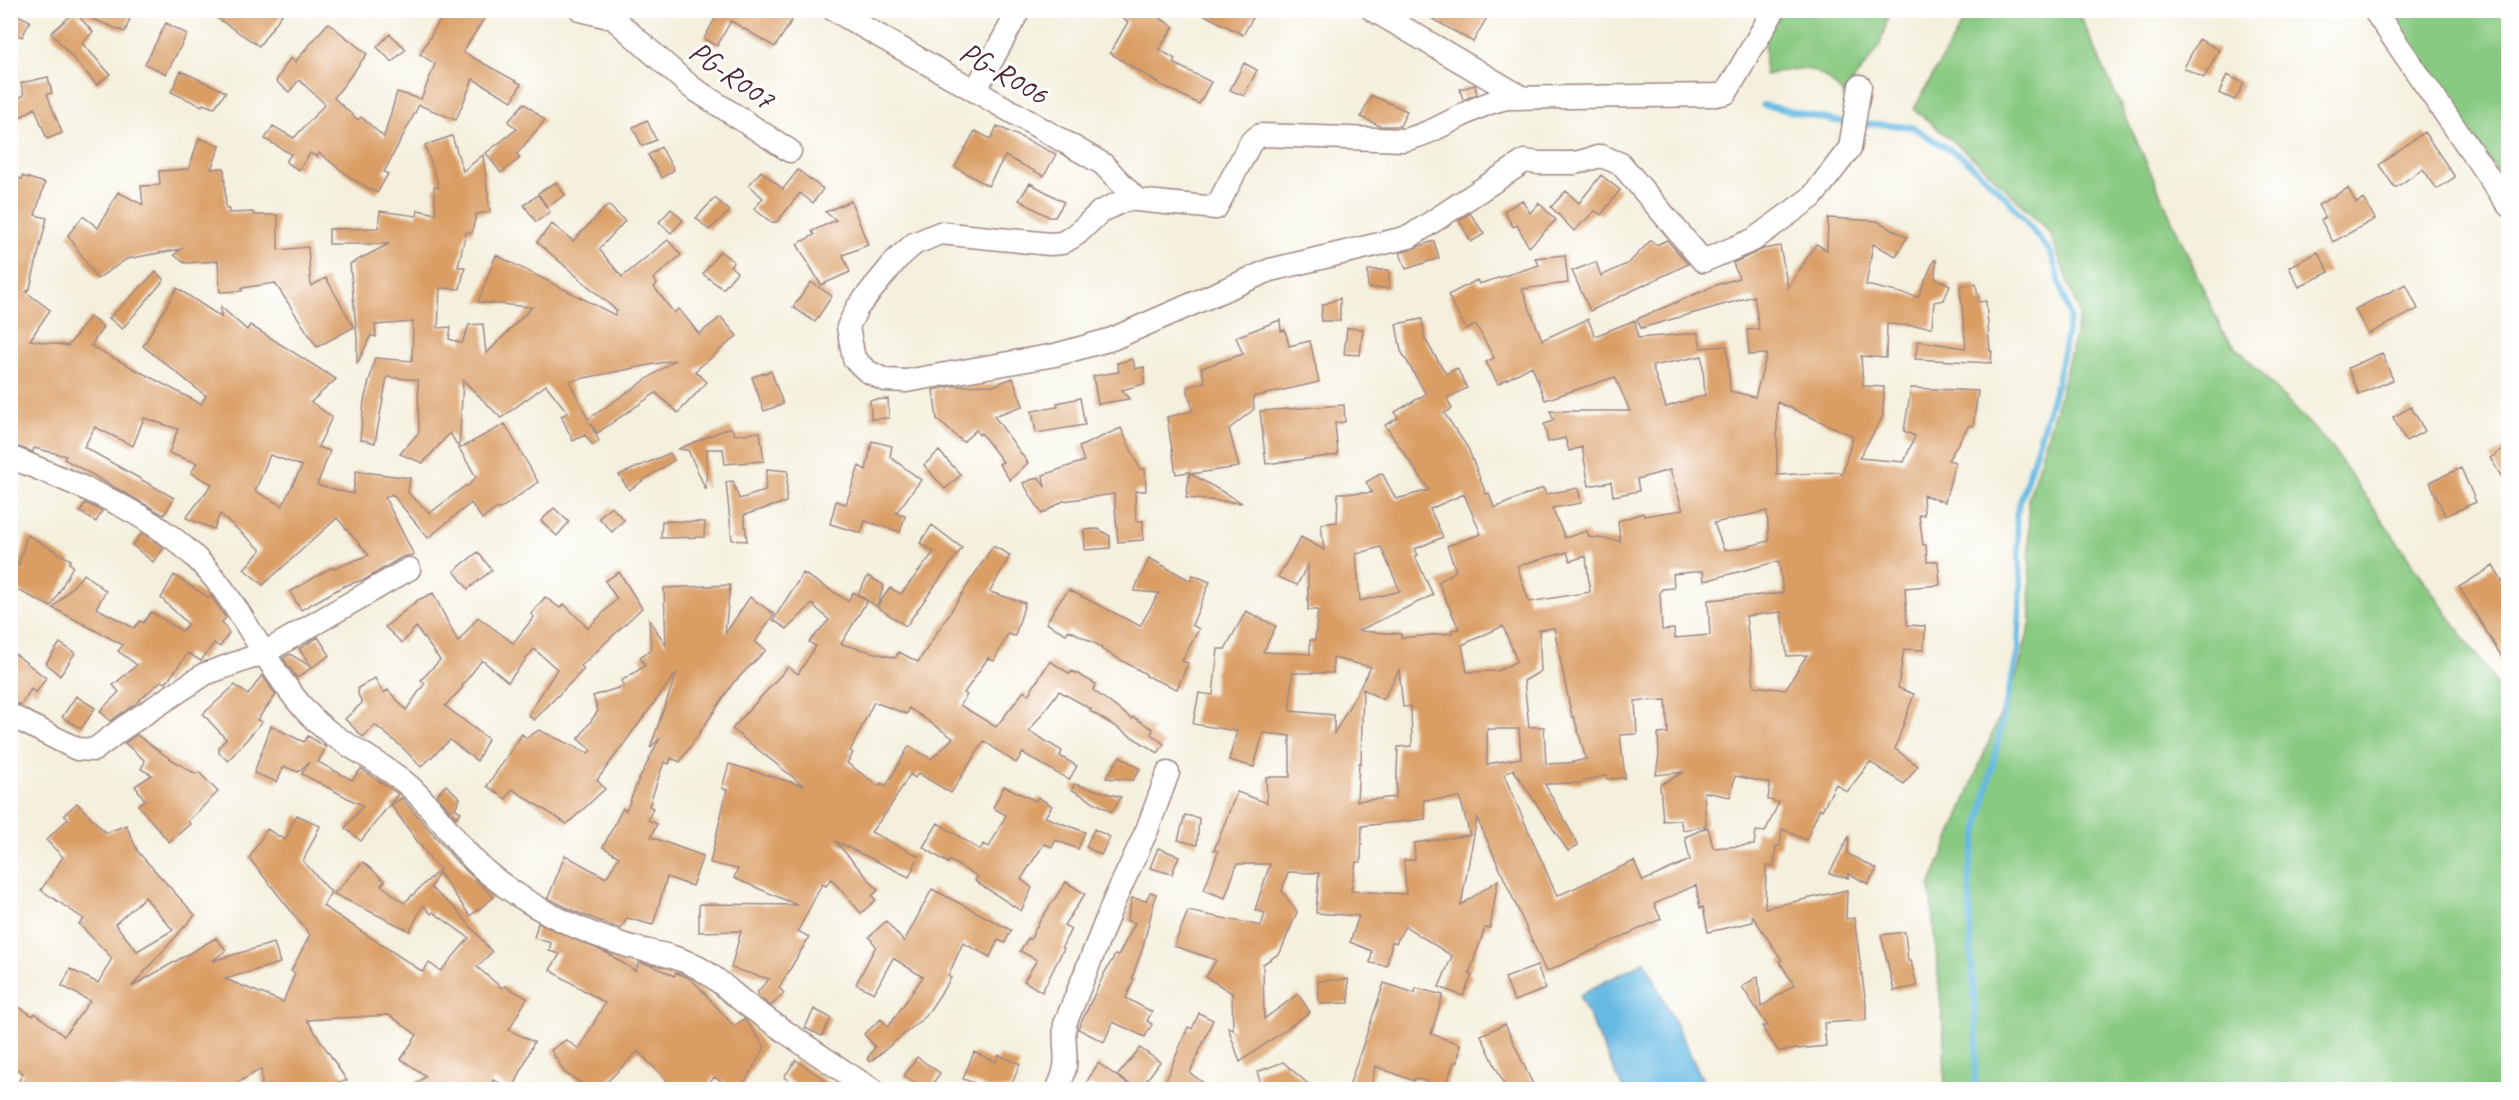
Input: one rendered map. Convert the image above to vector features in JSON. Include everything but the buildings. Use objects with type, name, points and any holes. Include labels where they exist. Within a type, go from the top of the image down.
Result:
[{"type":"street","name":"PG-R007","points":[[581,10],[615,14],[691,87],[790,151]]},
{"type":"street","name":"PG-R006","points":[[834,10],[1103,164],[1136,199]]},
{"type":"street","points":[[975,91],[1018,10]]},
{"type":"street","points":[[1774,10],[1726,93],[1498,100],[1417,138],[1403,140],[1260,135],[1251,142],[1216,208],[1127,199],[1100,212],[1077,234],[1062,243],[1050,244],[940,233],[914,244],[897,259],[857,308],[848,327],[854,358],[867,371],[885,380],[906,381],[1055,355],[1112,339],[1270,270],[1409,237],[1525,160],[1539,164],[1575,163],[1601,156],[1621,164],[1702,261],[1753,240],[1812,197],[1850,148],[1860,86]]},
{"type":"street","points":[[2374,10],[2508,205]]},
{"type":"street","points":[[1384,13],[1523,98]]},
{"type":"street","points":[[10,457],[64,479],[132,512],[165,534],[201,563],[237,610],[280,679],[307,713],[410,787],[485,871],[515,896],[589,932],[691,964],[715,977],[746,1004],[823,1059],[873,1089]]},
{"type":"street","points":[[10,715],[77,749],[94,750],[205,674],[264,653],[409,569]]},
{"type":"street","points":[[1057,1089],[1066,1070],[1067,1055],[1063,1040],[1065,1024],[1114,901],[1147,830],[1168,773]]},
{"type":"green space","points":[[1773,11],[1890,11],[1879,48],[1843,94],[1824,77],[1808,70],[1790,70],[1765,75],[1765,24]]},
{"type":"green space","points":[[1969,11],[2078,11],[2223,333],[2332,448],[2508,701],[2508,1089],[1945,1089],[1944,1038],[1930,886],[2018,671],[2031,622],[2028,499],[2059,398],[2080,315],[2050,233],[1984,167],[1914,109]]},
{"type":"green space","points":[[2385,11],[2508,11],[2508,187]]},
{"type":"water","points":[[1645,961],[1707,1089],[1623,1089],[1579,995]]},
{"type":"waterway","points":[[1763,105],[1835,121],[1912,127],[1965,159],[2006,197],[2051,253],[2070,317],[2057,382],[2016,515],[2021,583],[2018,651],[1969,870],[1971,953],[1977,1040],[1974,1090]]}]
